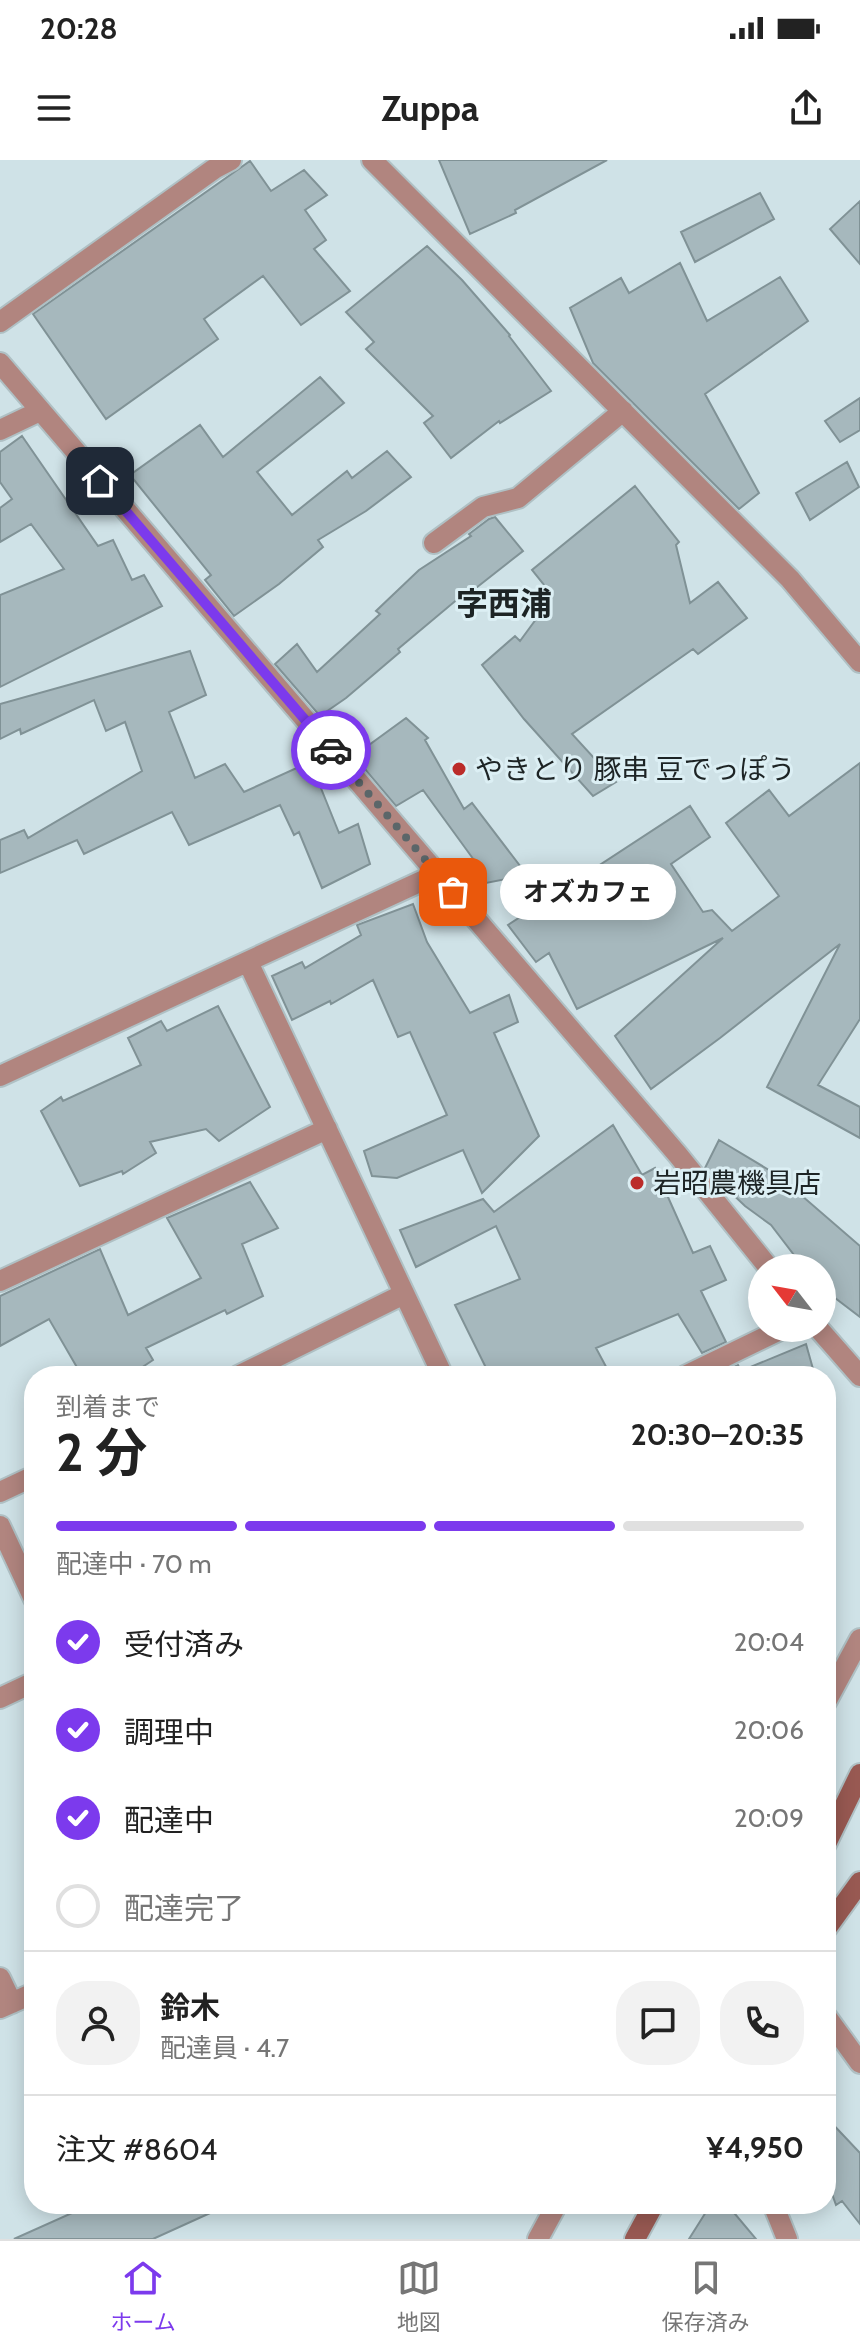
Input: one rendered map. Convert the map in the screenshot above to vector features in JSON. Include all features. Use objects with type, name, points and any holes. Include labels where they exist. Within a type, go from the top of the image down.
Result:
[{"type":"main road","points":[[836,1823],[860,1774]]},
{"type":"main road","points":[[836,1915],[860,1882]]},
{"type":"main road","points":[[635,2239],[649,2214]]},
{"type":"street","points":[[0,322],[231,160]]},
{"type":"street","points":[[372,160],[790,579],[860,662]]},
{"type":"street","points":[[0,363],[678,1155],[758,1254]]},
{"type":"street","points":[[0,430],[40,411]]},
{"type":"street","points":[[434,543],[483,507],[518,498],[623,411]]},
{"type":"street","points":[[2,1071],[437,874]]},
{"type":"street","points":[[248,962],[438,1366]]},
{"type":"street","points":[[0,1281],[327,1129]]},
{"type":"street","points":[[258,1366],[404,1294]]},
{"type":"street","points":[[706,1366],[755,1342]]},
{"type":"street","points":[[830,1342],[860,1376]]},
{"type":"street","points":[[0,1492],[24,1481]]},
{"type":"street","points":[[0,1526],[24,1578]]},
{"type":"street","points":[[836,1683],[860,1639]]},
{"type":"street","points":[[0,1698],[24,1687]]},
{"type":"street","points":[[0,1978],[6,2006]]},
{"type":"street","points":[[836,2030],[860,2063]]},
{"type":"street","points":[[538,2239],[552,2214]]},
{"type":"street","points":[[777,2214],[787,2239]]},
{"type":"building","points":[[439,160],[607,160],[515,210],[516,213],[470,234]]},
{"type":"building","points":[[250,161],[271,191],[304,170],[327,195],[305,210],[326,240],[314,249],[350,291],[301,325],[263,276],[204,319],[218,339],[106,419],[33,314]]},
{"type":"building","points":[[760,193],[774,219],[695,262],[681,232]]},
{"type":"building","points":[[860,201],[860,264],[830,229]]},
{"type":"building","points":[[427,246],[462,280],[510,335],[551,391],[499,421],[451,458],[424,423],[433,416],[366,349],[374,342],[346,312]]},
{"type":"building","points":[[680,263],[707,321],[780,277],[808,321],[705,394],[759,493],[739,509],[593,363],[570,308],[621,278],[629,293]]},
{"type":"building","points":[[320,377],[344,403],[257,472],[292,515],[347,471],[352,478],[387,451],[411,477],[366,511],[318,540],[323,547],[234,616],[205,580],[211,575],[130,475],[200,425],[223,457]]},
{"type":"building","points":[[860,398],[860,430],[840,442],[825,421]]},
{"type":"building","points":[[22,436],[98,546],[113,540],[132,580],[144,575],[162,606],[0,687],[0,595],[64,569],[31,524],[0,542],[0,508],[12,499],[0,482],[0,452]]},
{"type":"building","points":[[847,462],[859,487],[810,520],[796,493]]},
{"type":"building","points":[[635,486],[679,542],[676,545],[690,603],[718,582],[747,618],[698,654],[693,649],[572,734],[616,782],[593,796],[524,719],[482,665],[515,636],[520,641],[553,596],[532,570]]},
{"type":"building","points":[[495,517],[523,551],[462,599],[460,597],[346,698],[320,716],[275,664],[297,644],[317,672],[380,614],[376,611],[419,570]]},
{"type":"building","points":[[190,651],[206,695],[169,712],[195,778],[225,764],[244,792],[301,766],[312,766],[339,833],[358,824],[370,864],[322,888],[299,832],[294,835],[280,805],[189,845],[172,812],[84,854],[77,840],[0,873],[0,840],[24,830],[28,838],[142,771],[125,722],[106,731],[94,700],[21,734],[20,729],[0,739],[0,704]]},
{"type":"building","points":[[406,718],[428,738],[425,740],[464,809],[472,803],[527,875],[481,884],[467,866],[474,860],[423,790],[396,806],[354,756]]},
{"type":"building","points":[[860,763],[860,1019],[818,1085],[860,1107],[860,1138],[767,1087],[840,944],[651,1089],[615,1036],[723,938],[577,1009],[549,953],[536,962],[508,925],[690,806],[710,837],[671,864],[703,912],[712,910],[732,931],[779,896],[726,823],[769,790],[789,816]]},
{"type":"building","points":[[413,904],[427,942],[470,1013],[509,995],[518,1022],[494,1033],[539,1136],[482,1193],[463,1150],[397,1178],[372,1176],[364,1151],[447,1115],[410,1032],[398,1037],[373,980],[331,1004],[330,1001],[292,1020],[272,976],[302,962],[305,968],[361,935],[357,925]]},
{"type":"building","points":[[218,1006],[270,1107],[219,1141],[206,1129],[150,1142],[156,1153],[123,1174],[122,1171],[80,1186],[41,1111],[61,1097],[63,1101],[141,1065],[128,1038],[161,1021],[167,1031]]},
{"type":"building","points":[[613,1125],[642,1175],[655,1168],[693,1253],[710,1246],[726,1280],[701,1291],[726,1342],[702,1353],[678,1314],[596,1348],[606,1366],[485,1366],[455,1305],[520,1279],[496,1226],[416,1267],[400,1230],[483,1199],[494,1212]]},
{"type":"building","points":[[719,1140],[779,1176],[860,1246],[860,1317],[836,1299],[836,1254],[793,1254],[771,1225],[745,1206],[705,1168]]},
{"type":"building","points":[[250,1182],[278,1228],[242,1244],[263,1296],[227,1314],[225,1310],[146,1348],[153,1360],[144,1366],[76,1366],[49,1319],[0,1346],[0,1296],[100,1249],[128,1315],[201,1278],[167,1218]]},
{"type":"building","points":[[806,1344],[812,1366],[753,1366]]},
{"type":"building","points":[[836,2128],[860,2153],[860,2224],[842,2201],[836,2205]]},
{"type":"building","points":[[70,2214],[208,2214],[153,2239],[14,2239]]},
{"type":"building","points":[[705,2214],[735,2214],[756,2239],[689,2239]]},
{"type":"way so far","points":[[331,750],[453,892]]},
{"type":"place","name":"やきとり 豚串 豆でっぽう","points":[[459,769]]},
{"type":"place","name":"オズカフェ","points":[[453,892]]},
{"type":"place","name":"岩昭農機具店","points":[[637,1183]]},
{"type":"district","name":"字西浦","points":[[504,604]]},
{"type":"route","points":[[100,481],[331,750]]}]
